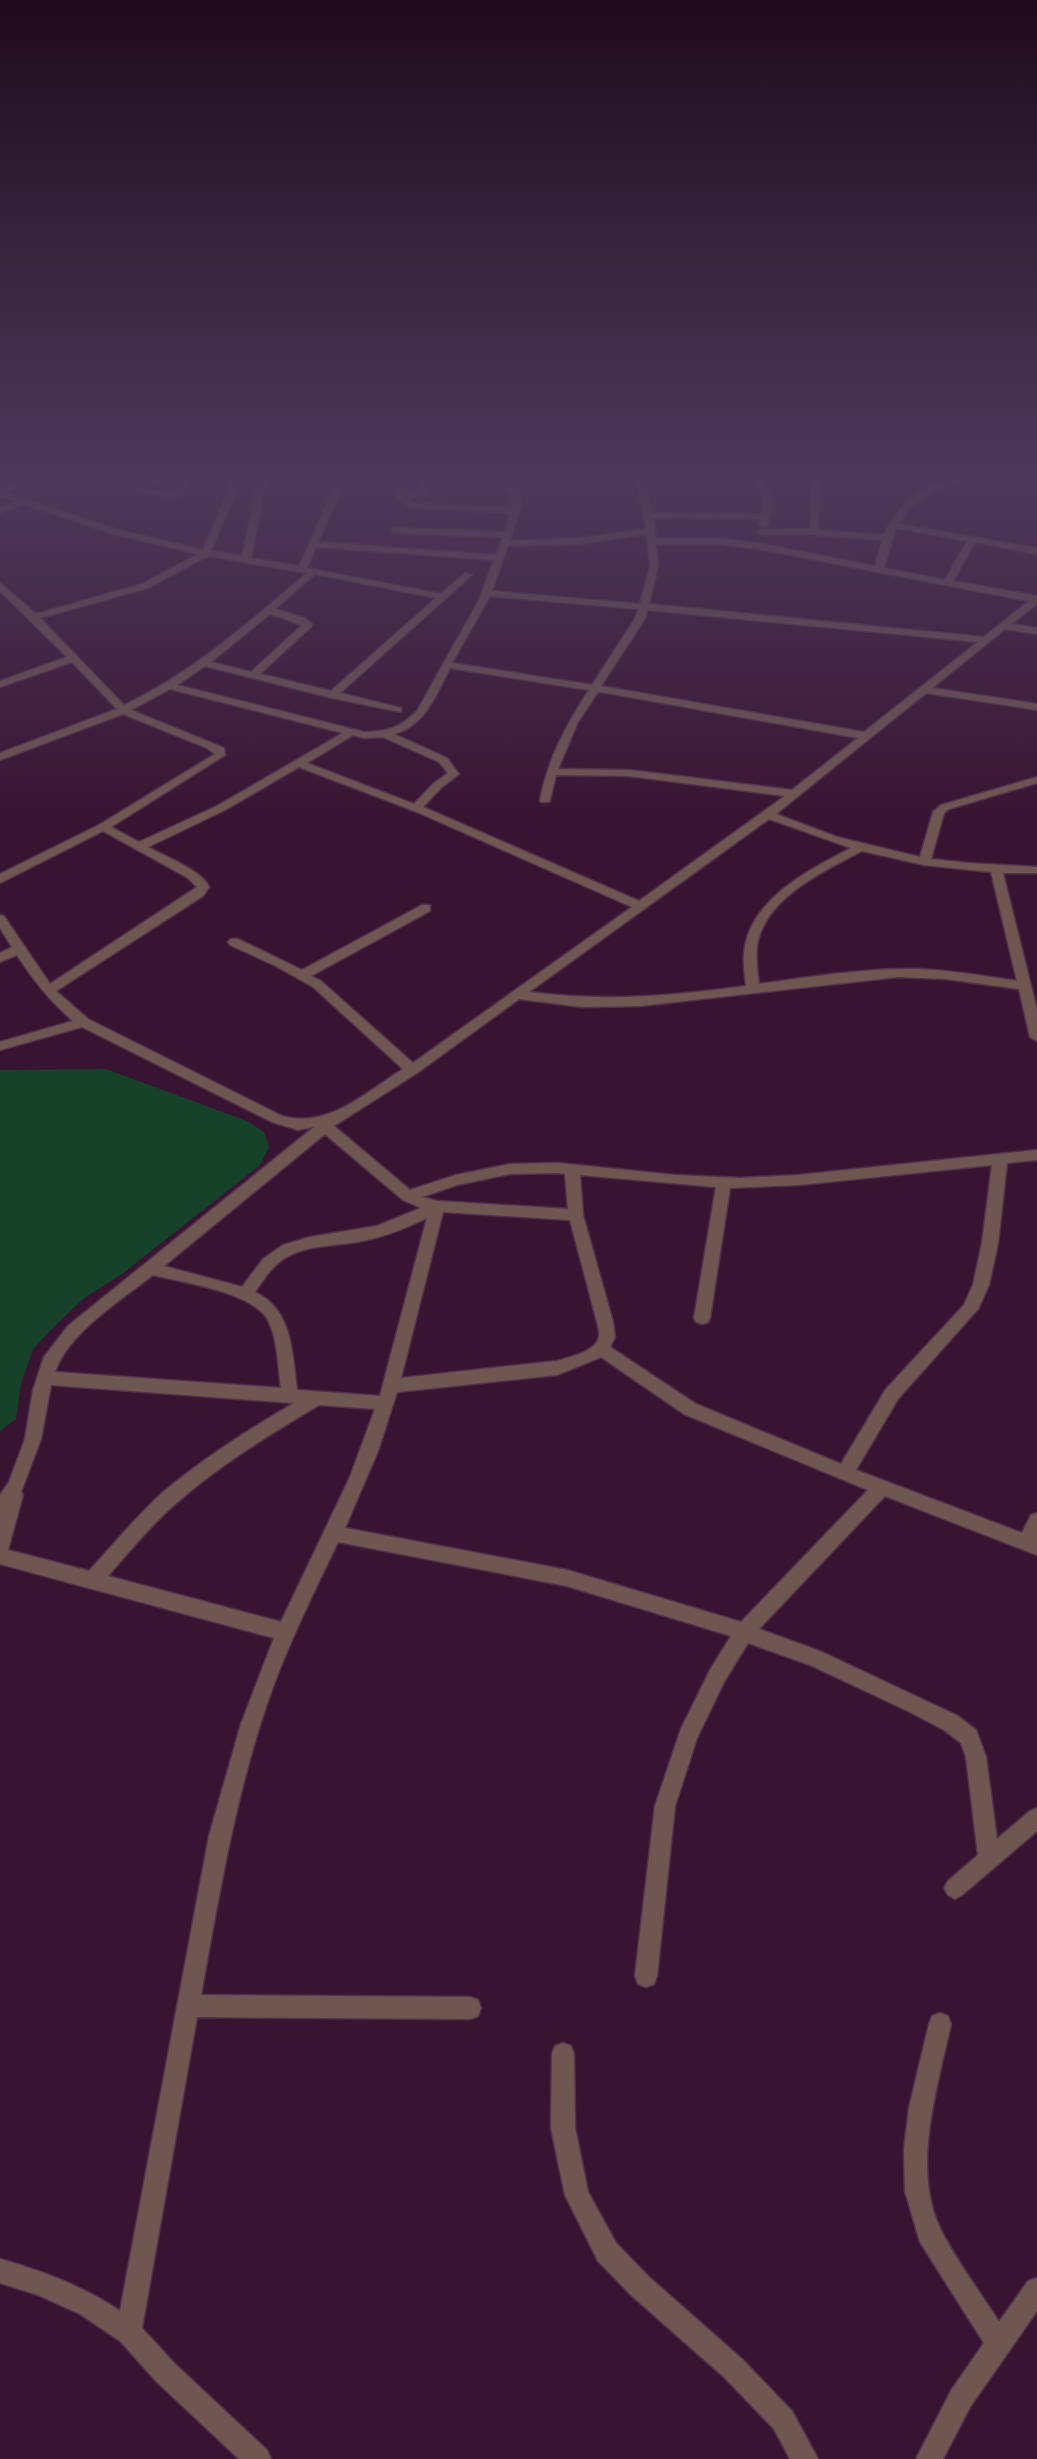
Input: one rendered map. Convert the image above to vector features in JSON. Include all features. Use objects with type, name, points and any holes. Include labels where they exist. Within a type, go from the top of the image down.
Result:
[{"type":"street","points":[[0,879],[103,827],[220,755],[220,750],[123,710],[34,617],[6,592]]},
{"type":"street","points":[[34,617],[124,592]]},
{"type":"street","points":[[0,757],[123,710],[169,686],[203,663],[289,592]]},
{"type":"street","points":[[418,592],[444,597]]},
{"type":"street","points":[[332,695],[450,592]]},
{"type":"street","points":[[546,800],[551,772],[573,722],[641,617],[648,592]]},
{"type":"street","points":[[998,592],[1036,599]]},
{"type":"street","points":[[169,686],[364,735],[384,734],[405,728],[422,713],[487,593],[808,621],[986,640]]},
{"type":"street","points":[[0,1549],[16,1486],[33,1439],[52,1357],[74,1330],[329,1123],[412,1070],[795,794],[1036,599]]},
{"type":"street","points":[[253,675],[308,625],[302,620],[267,610]]},
{"type":"street","points":[[1004,626],[1037,632]]},
{"type":"street","points":[[0,684],[72,659]]},
{"type":"street","points":[[203,663],[397,710]]},
{"type":"street","points":[[446,665],[596,688],[867,736]]},
{"type":"street","points":[[924,690],[1037,707]]},
{"type":"street","points":[[139,847],[221,808],[352,732]]},
{"type":"street","points":[[384,734],[442,760],[454,774],[437,786],[416,808]]},
{"type":"street","points":[[300,764],[416,808],[640,906]]},
{"type":"street","points":[[551,772],[629,772],[795,794]]},
{"type":"street","points":[[924,862],[939,812],[945,807],[1037,780]]},
{"type":"street","points":[[768,814],[799,828],[924,862],[997,871],[1037,870]]},
{"type":"street","points":[[49,990],[199,893],[203,887],[201,882],[192,876],[103,827]]},
{"type":"street","points":[[753,990],[750,951],[759,925],[777,901],[806,876],[863,846]]},
{"type":"street","points":[[997,871],[1037,1037]]},
{"type":"street","points":[[301,975],[426,908]]},
{"type":"street","points":[[0,919],[49,990],[82,1022],[276,1119],[298,1125],[329,1123],[408,1196],[419,1202],[437,1206],[576,1215]]},
{"type":"street","points":[[234,942],[301,975],[334,999],[412,1070]]},
{"type":"street","points":[[0,958],[20,948]]},
{"type":"street","points":[[517,995],[601,1003],[662,1000],[846,977],[900,973],[954,976],[1024,986]]},
{"type":"street","points":[[0,1046],[82,1022]]},
{"type":"street","points":[[408,1196],[456,1180],[510,1169],[572,1169],[675,1180],[724,1182],[799,1180],[1037,1155]]},
{"type":"street","points":[[845,1473],[892,1394],[920,1361],[970,1310],[981,1285],[990,1243],[999,1159]]},
{"type":"street","points":[[46,1378],[317,1398],[388,1394],[557,1368],[586,1358],[601,1348],[607,1337],[576,1215],[572,1169]]},
{"type":"street","points":[[702,1318],[724,1182]]},
{"type":"street","points":[[245,1294],[276,1257],[290,1248],[307,1243],[369,1234],[400,1224],[437,1206]]},
{"type":"street","points":[[129,2332],[219,1836],[235,1775],[254,1714],[286,1632],[369,1452],[388,1394],[437,1206]]},
{"type":"street","points":[[150,1268],[245,1294],[262,1301],[273,1312],[279,1328],[290,1395]]},
{"type":"street","points":[[601,1348],[690,1409],[881,1488],[1032,1545],[1037,1521]]},
{"type":"street","points":[[92,1581],[148,1518],[203,1471],[237,1445],[317,1398]]},
{"type":"street","points":[[0,1509],[16,1486]]},
{"type":"street","points":[[646,1976],[665,1806],[688,1736],[717,1676],[744,1632],[881,1488]]},
{"type":"street","points":[[332,1533],[567,1578],[744,1632],[815,1658],[907,1701],[951,1723],[969,1737],[976,1757],[989,1858]]},
{"type":"street","points":[[0,1556],[286,1632]]},
{"type":"street","points":[[955,1888],[1037,1818]]},
{"type":"street","points":[[187,2007],[470,2008]]},
{"type":"street","points":[[940,2024],[921,2108],[916,2149],[917,2191],[929,2233],[999,2344]]},
{"type":"street","points":[[563,2054],[563,2128],[577,2195],[607,2252],[640,2286],[733,2368],[783,2420],[805,2459]]},
{"type":"street","points":[[0,2271],[40,2283],[89,2305],[129,2332],[165,2372],[258,2459]]},
{"type":"street","points":[[929,2459],[961,2398],[1037,2290]]},
{"type":"shaded area","points":[[106,1069],[247,1121],[264,1132],[269,1147],[260,1165],[122,1274],[84,1298],[33,1349],[21,1384],[16,1419],[0,1431],[0,1070]]}]
